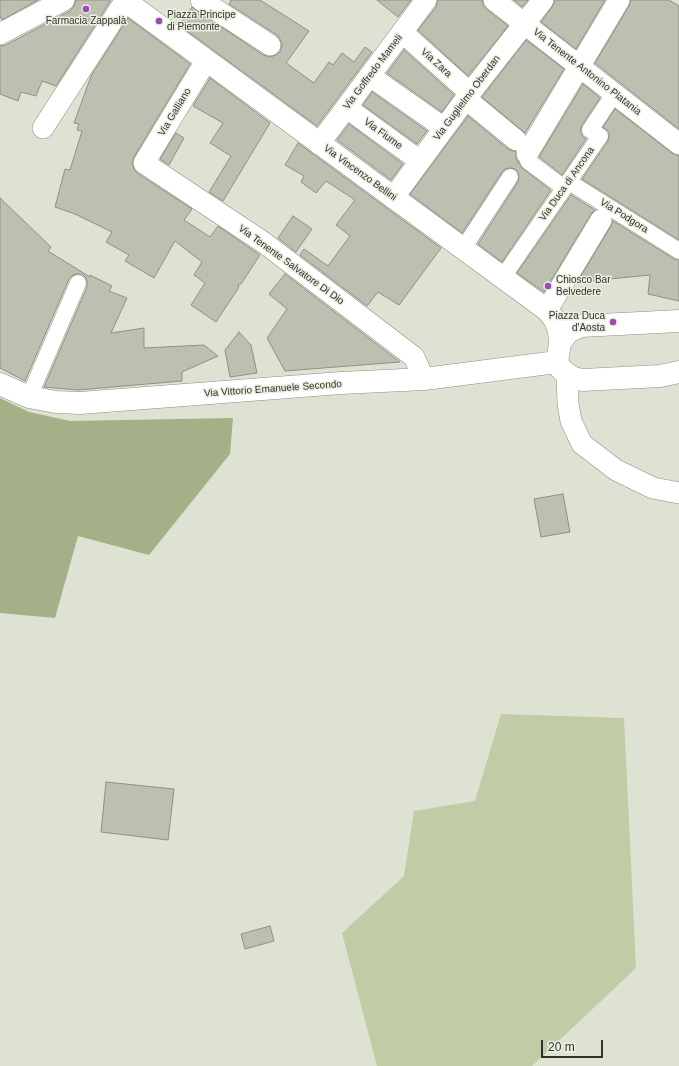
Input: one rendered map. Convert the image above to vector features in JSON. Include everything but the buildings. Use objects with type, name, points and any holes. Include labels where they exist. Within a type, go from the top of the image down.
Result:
[{"type":"street","points":[[0,34],[64,0]]},
{"type":"street","points":[[201,0],[270,45]]},
{"type":"street","name":"Via Goffredo Mameli","points":[[320,144],[426,0]]},
{"type":"street","name":"Via Tenente Antonino Platania","points":[[494,0],[578,67],[679,144]]},
{"type":"street","name":"Via Guglielmo Oberdan","points":[[393,198],[468,96],[542,0]]},
{"type":"street","points":[[522,147],[578,67],[619,0]]},
{"type":"street","points":[[43,128],[123,3]]},
{"type":"street","name":"Via Vincenzo Bellini","points":[[123,3],[172,36],[547,310]]},
{"type":"street","name":"Via Zara","points":[[402,32],[522,147]]},
{"type":"street","name":"Via Galliano","points":[[144,163],[206,61]]},
{"type":"street","points":[[370,76],[444,128]]},
{"type":"street","name":"Via Duca di Ancona","points":[[502,278],[600,136],[590,130],[614,94]]},
{"type":"street","name":"Via Fiume","points":[[347,108],[420,161]]},
{"type":"street","name":"Via Podgora","points":[[522,147],[528,162],[679,251]]},
{"type":"street","name":"Via Tenente Salvatore Di Dio","points":[[144,163],[262,242],[414,357],[424,379]]},
{"type":"street","points":[[463,249],[510,177]]},
{"type":"street","points":[[601,220],[547,310],[555,320],[558,361],[571,422],[582,444],[616,470],[652,488],[679,493]]},
{"type":"street","points":[[29,397],[78,282]]},
{"type":"street","points":[[558,361],[568,332],[581,326],[676,325]]},
{"type":"street","points":[[558,361],[574,378],[583,380],[660,376],[679,372]]},
{"type":"street","name":"Via Vittorio Emanuele Secondo","points":[[0,384],[29,397],[56,402],[80,404],[341,383],[424,379],[558,361]]},
{"type":"green space","points":[[0,398],[29,412],[70,421],[233,418],[230,454],[149,555],[78,536],[55,618],[0,613]]},
{"type":"green space","points":[[501,714],[624,718],[636,968],[532,1066],[377,1066],[342,933],[404,876],[414,811],[475,801]]},
{"type":"place","name":"Farmacia Zappalà","points":[[86,9]]},
{"type":"place","name":"Piazza Principe di Piemonte","points":[[159,21]]},
{"type":"place","name":"Chiosco Bar Belvedere","points":[[548,286]]},
{"type":"place","name":"Piazza Duca d'Aosta","points":[[613,322]]}]
